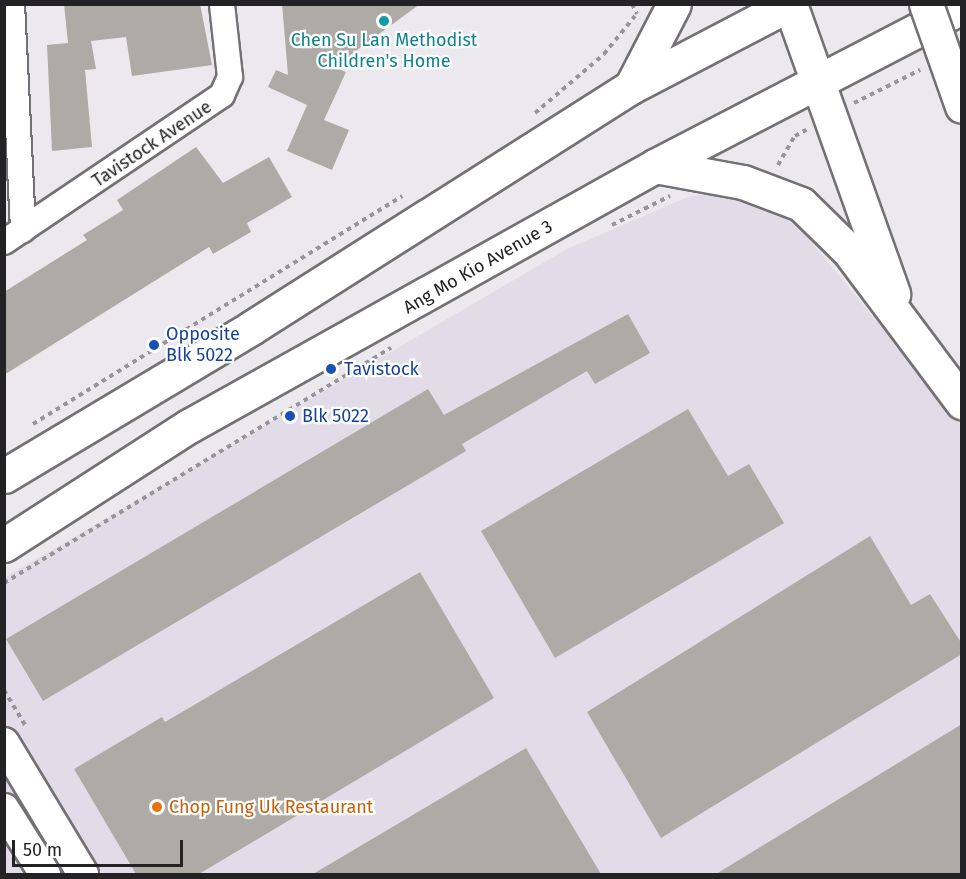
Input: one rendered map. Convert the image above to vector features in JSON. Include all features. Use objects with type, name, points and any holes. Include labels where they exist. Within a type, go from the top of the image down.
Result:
[{"type":"highway","points":[[632,87],[674,4]]},
{"type":"highway","points":[[926,4],[962,106]]},
{"type":"highway","points":[[4,476],[251,328],[632,87],[790,5],[819,81],[904,327]]},
{"type":"highway","name":"Ang Mo Kio Avenue 3","points":[[4,545],[189,426],[655,166],[962,7]]},
{"type":"highway","points":[[655,166],[765,189],[801,204],[849,251],[962,402]]},
{"type":"street","points":[[12,4],[14,236]]},
{"type":"street","name":"Tavistock Avenue","points":[[14,236],[222,95],[230,77],[222,4]]},
{"type":"street","points":[[17,737],[83,874]]},
{"type":"street","points":[[4,809],[45,874]]},
{"type":"path","points":[[632,4],[637,14]]},
{"type":"path","points":[[529,117],[604,54],[644,4]]},
{"type":"path","points":[[765,189],[795,136],[831,115],[930,65]]},
{"type":"path","points":[[23,430],[411,191]]},
{"type":"path","points":[[604,228],[676,194]]},
{"type":"path","points":[[4,583],[400,342]]},
{"type":"path","points":[[4,690],[17,737]]},
{"type":"shaded area","points":[[736,190],[798,226],[961,423],[961,874],[5,874],[4,578],[567,249],[688,197]]},
{"type":"building","points":[[64,4],[200,4],[212,65],[132,76],[126,37],[91,41],[96,69],[85,70],[92,147],[52,151],[47,45],[68,43]]},
{"type":"building","points":[[282,4],[420,4],[334,67],[346,72],[324,120],[349,130],[332,170],[287,151],[307,105],[268,87],[276,70],[288,75]]},
{"type":"building","points":[[196,147],[223,183],[269,157],[292,197],[247,223],[251,232],[213,254],[209,247],[4,375],[4,292],[87,240],[83,235],[123,210],[117,200]]},
{"type":"building","points":[[628,314],[650,353],[595,384],[587,371],[462,444],[466,451],[43,701],[6,639],[428,389],[444,415]]},
{"type":"building","points":[[688,409],[728,476],[749,464],[784,523],[555,658],[481,531]]},
{"type":"building","points":[[870,536],[911,605],[930,594],[962,644],[962,654],[661,838],[587,712]]},
{"type":"building","points":[[420,572],[494,698],[199,874],[136,874],[74,769],[162,717],[165,722]]},
{"type":"building","points":[[962,724],[962,874],[716,874]]},
{"type":"building","points":[[526,748],[601,874],[313,874]]},
{"type":"place","name":"Chen Su Lan Methodist Children's Home","points":[[384,21]]},
{"type":"place","name":"Opposite Blk 5022","points":[[154,345]]},
{"type":"place","name":"Tavistock","points":[[331,369]]},
{"type":"place","name":"Blk 5022","points":[[290,416]]},
{"type":"place","name":"Chop Fung Uk Restaurant","points":[[157,807]]}]
